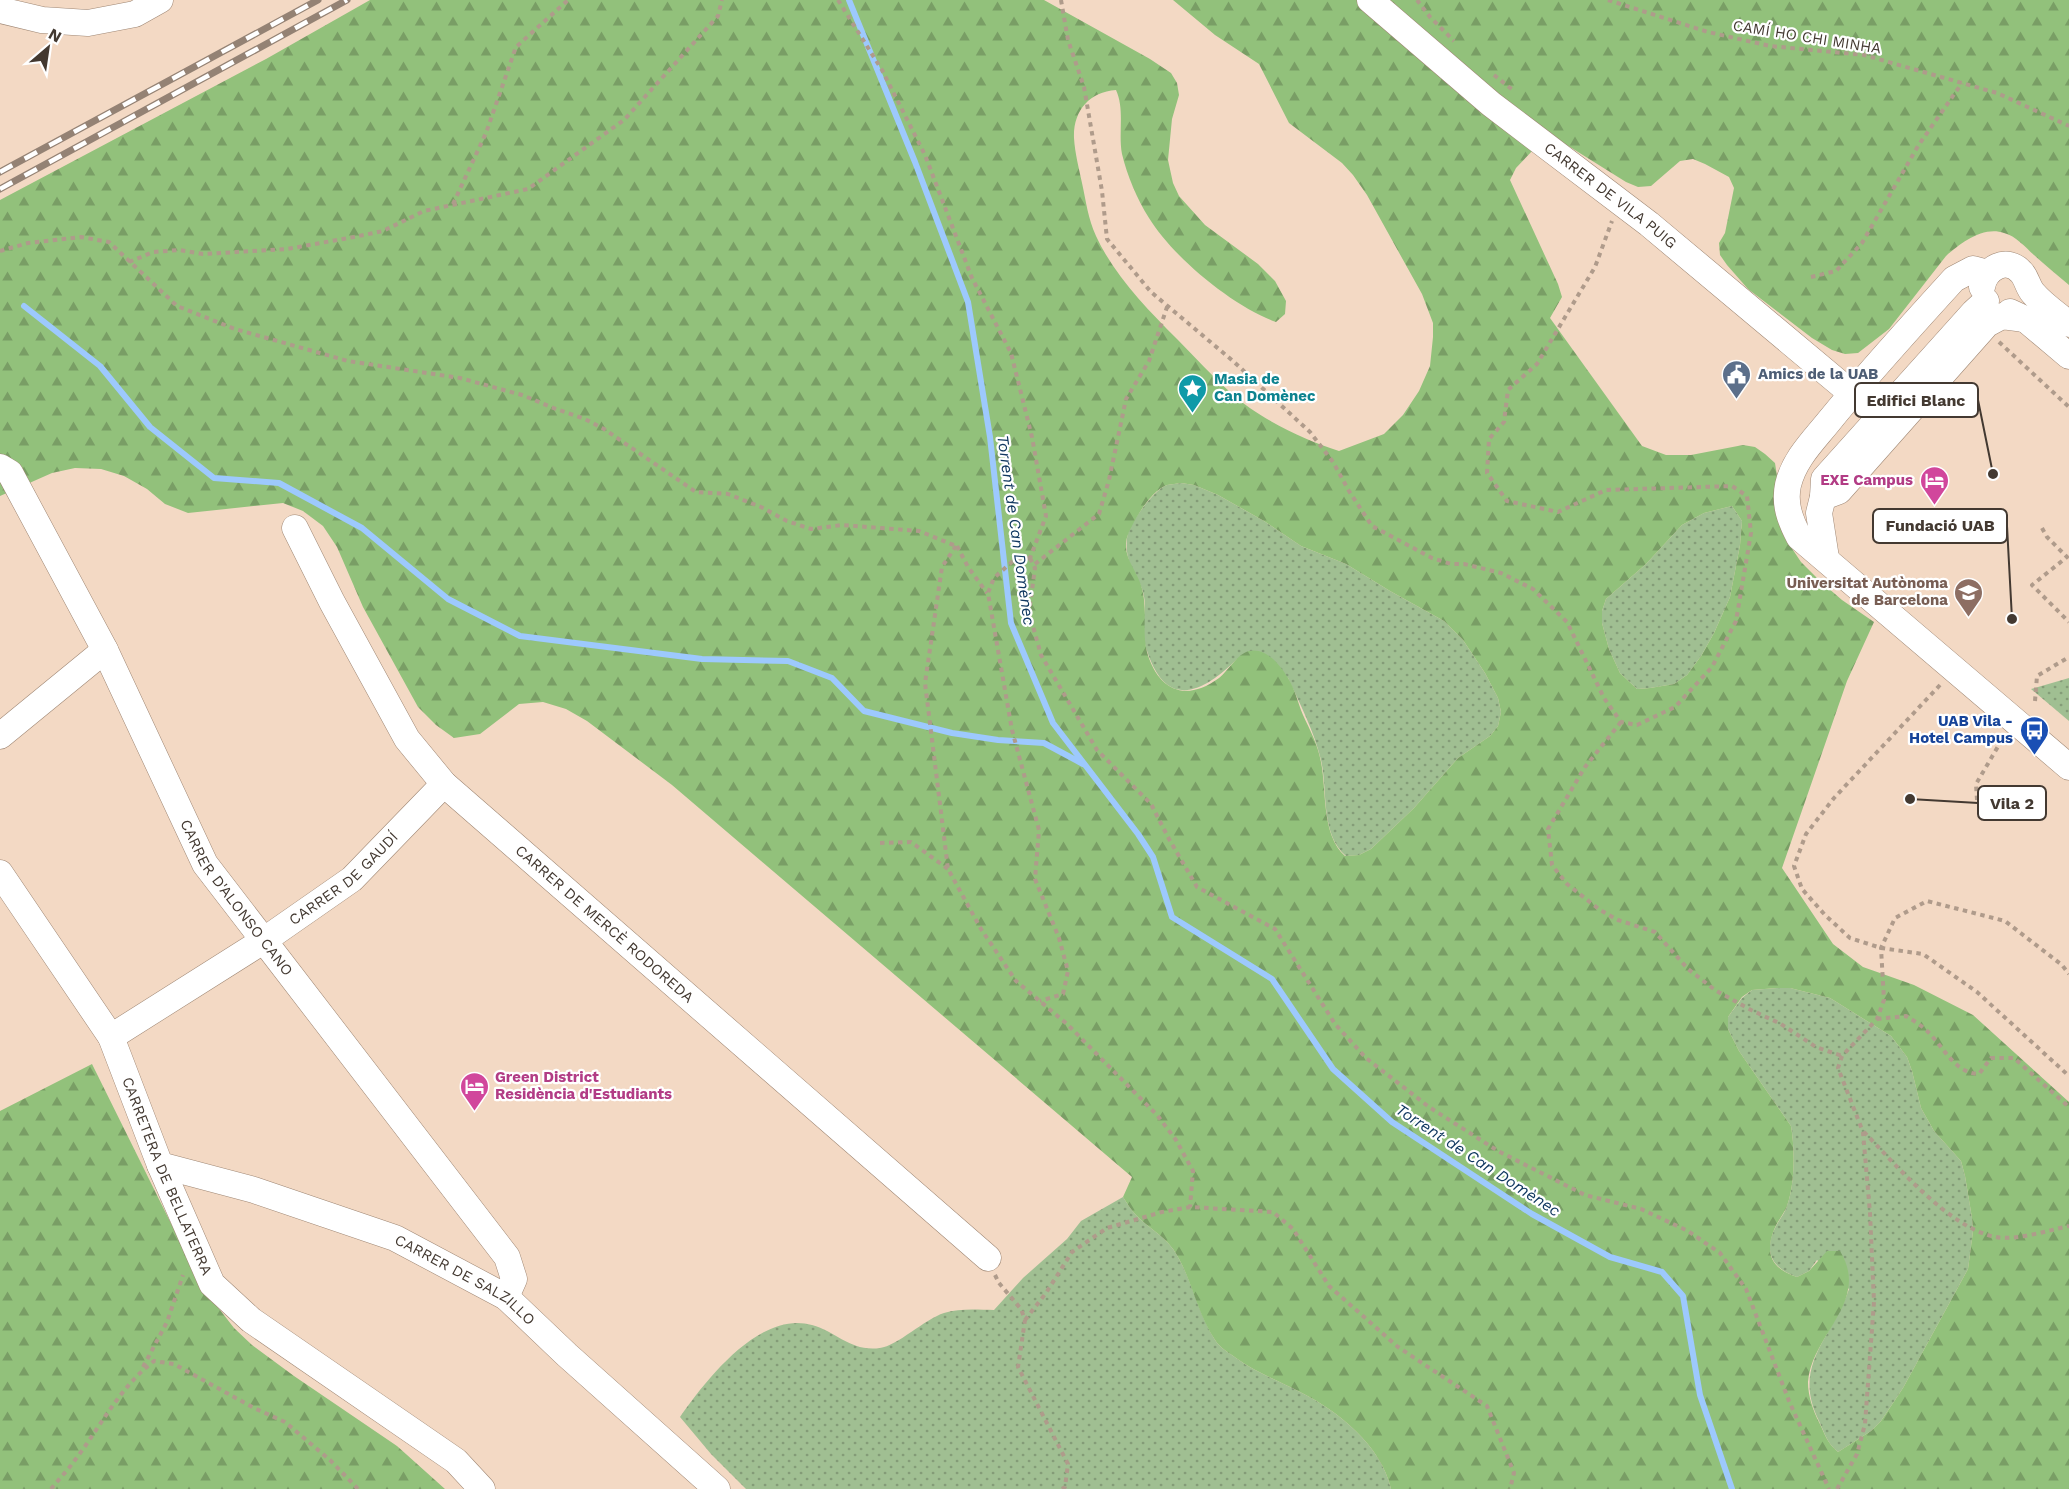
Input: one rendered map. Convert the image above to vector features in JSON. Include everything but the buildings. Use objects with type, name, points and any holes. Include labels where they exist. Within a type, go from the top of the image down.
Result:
[{"type":"street","points":[[0,10],[42,20],[88,23],[135,14],[160,0]]},
{"type":"street","name":"CARRER DE VILA PUIG","points":[[1370,0],[1491,104],[1708,272],[1851,393]]},
{"type":"street","points":[[2069,324],[2033,293],[2025,277],[2017,268],[2002,265],[1994,267],[1988,273],[1982,286],[1986,301],[1998,310],[2012,312],[2025,319],[2069,356]]},
{"type":"street","points":[[1988,273],[1972,269],[1954,279],[1851,393],[1796,464],[1788,485],[1786,506],[1799,537],[2069,767]]},
{"type":"street","points":[[1826,558],[1819,513],[1824,479],[1986,301]]},
{"type":"street","points":[[1823,497],[1839,491],[1987,324],[2002,316],[2025,319]]},
{"type":"street","name":"CARRER D'ALONSO CANO","points":[[0,467],[10,473],[105,650],[205,864],[507,1257],[514,1279],[506,1296]]},
{"type":"street","name":"CARRER DE MERCÈ RODOREDA","points":[[295,528],[407,739],[444,784],[988,1258]]},
{"type":"street","points":[[0,736],[105,650]]},
{"type":"street","name":"CARRER DE GAUDÍ","points":[[111,1037],[263,941],[352,879],[444,784]]},
{"type":"street","name":"CARRETERA DE BELLATERRA","points":[[0,873],[111,1037],[160,1165],[212,1284],[251,1320],[456,1461],[482,1489]]},
{"type":"street","name":"CARRER DE SALZILLO","points":[[160,1165],[254,1191],[395,1238],[506,1296],[567,1355],[717,1489]]},
{"type":"path","points":[[453,205],[486,133],[516,47],[568,0]]},
{"type":"path","points":[[129,262],[153,252],[179,250],[203,254],[287,249],[354,237],[383,231],[424,212],[528,189],[624,120],[718,16],[722,0]]},
{"type":"path","points":[[837,0],[882,70],[925,155],[972,278],[1011,353],[1032,437],[1046,516],[1030,558]]},
{"type":"path","points":[[1060,0],[1068,40],[1084,87],[1102,191],[1107,239],[1151,292],[1233,361],[1310,432],[1333,462],[1372,526],[1432,558],[1451,564],[1464,564],[1501,573],[1533,589],[1567,622],[1604,698],[1621,722],[1636,724],[1675,707],[1712,667],[1736,621],[1751,533],[1747,496],[1732,486],[1606,490],[1558,512],[1507,501],[1487,473],[1489,440],[1504,422],[1508,390],[1537,364],[1595,267],[1620,202]]},
{"type":"path","points":[[1417,0],[1430,17]]},
{"type":"path","name":"CAMÍ HO CHI MINHA","points":[[1608,0],[1708,32],[1770,46],[1864,55],[1997,93],[2069,126]]},
{"type":"path","points":[[1811,277],[1836,271],[1862,243],[1918,146],[1962,83]]},
{"type":"path","points":[[0,251],[28,243],[81,237],[109,242],[177,306],[235,329],[348,361],[460,378],[522,395],[556,410],[585,419],[604,429],[696,492],[728,494],[761,507],[787,521],[811,529],[842,525],[920,531],[956,546],[968,567],[988,593],[1012,730],[1039,830],[1035,879],[1059,938],[1068,971],[1063,994],[1040,1001]]},
{"type":"path","points":[[1167,307],[1149,362],[1126,399],[1109,480],[1099,514],[1035,564],[1029,612],[1041,655],[1097,750],[1151,804],[1197,887],[1275,929],[1335,1024],[1366,1058],[1429,1107],[1498,1151],[1585,1195],[1641,1209],[1688,1231],[1720,1253],[1746,1289],[1789,1401],[1829,1489]]},
{"type":"path","points":[[2001,345],[2069,407]]},
{"type":"path","points":[[2042,528],[2047,537],[2068,556],[2032,585],[2069,622]]},
{"type":"path","points":[[956,546],[942,567],[925,683],[948,868],[981,930],[1016,981],[1067,1024],[1157,1116],[1176,1140],[1193,1171],[1190,1207]]},
{"type":"path","points":[[1030,558],[1035,564]]},
{"type":"path","points":[[988,593],[994,578],[1014,560],[1030,558]]},
{"type":"path","points":[[2035,701],[2037,676],[2069,657]]},
{"type":"path","points":[[1954,669],[1834,798],[1806,834],[1794,866],[1802,889],[1850,938],[1881,948],[1923,954],[1977,992],[2069,1076]]},
{"type":"path","points":[[1621,722],[1585,766],[1548,828],[1552,865],[1567,884],[1600,910],[1618,920],[1655,932],[1688,969],[1715,990],[1781,1024],[1816,1047],[1842,1056]]},
{"type":"path","points":[[1977,800],[1976,784],[2003,738]]},
{"type":"path","points":[[880,843],[911,842],[948,868]]},
{"type":"path","points":[[1837,1489],[1857,1454],[1865,1424],[1873,1314],[1870,1213],[1863,1131],[1838,1068],[1842,1056],[1877,1019],[1884,1000],[1881,948],[1895,918],[1927,901],[2005,921],[2062,965],[2069,974]]},
{"type":"path","points":[[1877,1019],[1906,1016],[1928,1031],[1959,1067],[1968,1073],[1979,1074],[1991,1058],[2014,1058],[2069,1107]]},
{"type":"path","points":[[1863,1131],[1918,1187],[1959,1223],[1997,1238],[2030,1235],[2069,1226]]},
{"type":"path","points":[[1025,1320],[1046,1293],[1072,1252],[1107,1228],[1162,1212],[1190,1207],[1273,1212],[1293,1229],[1329,1286],[1398,1347],[1487,1406],[1514,1473],[1510,1489]]},
{"type":"path","points":[[142,1370],[167,1322],[194,1244]]},
{"type":"path","points":[[988,1258],[999,1283],[1021,1309],[1025,1320],[1018,1367],[1068,1464],[1065,1487],[1062,1489]]},
{"type":"path","points":[[51,1489],[76,1460],[107,1411],[142,1370],[154,1361],[174,1364],[254,1408],[285,1422],[330,1460],[358,1489]]},
{"type":"green space","points":[[370,0],[1044,0],[1171,73],[1177,83],[1179,95],[1172,119],[1168,160],[1173,183],[1179,196],[1205,225],[1258,264],[1275,281],[1286,301],[1285,314],[1276,322],[1241,304],[1205,279],[1160,233],[1140,203],[1124,162],[1121,146],[1120,105],[1116,90],[1098,95],[1084,105],[1074,128],[1077,161],[1091,223],[1112,264],[1154,315],[1217,380],[1242,402],[1282,427],[1339,451],[1384,434],[1403,415],[1419,391],[1430,366],[1433,323],[1422,294],[1367,195],[1353,175],[1342,163],[1289,123],[1259,64],[1215,35],[1173,0],[2069,0],[2069,285],[2012,237],[1996,231],[1980,234],[1965,241],[1946,256],[1889,329],[1858,353],[1845,354],[1832,350],[1812,338],[1748,289],[1727,265],[1720,255],[1719,243],[1725,233],[1734,188],[1729,177],[1705,164],[1693,159],[1680,161],[1651,186],[1638,187],[1570,147],[1558,143],[1534,149],[1516,168],[1510,180],[1562,297],[1550,318],[1642,446],[1666,455],[1691,455],[1743,445],[1755,447],[1765,454],[1775,463],[1787,541],[1801,562],[1820,581],[1842,600],[1874,622],[1847,681],[1782,868],[1833,944],[1863,967],[1914,985],[1973,1015],[2069,1102],[2069,1489],[1391,1489],[1378,1458],[1368,1444],[1343,1419],[1314,1400],[1243,1363],[1217,1343],[1203,1318],[1185,1271],[1173,1249],[1136,1215],[1123,1197],[1132,1177],[672,785],[587,721],[566,709],[543,702],[519,704],[480,734],[454,738],[436,725],[418,707],[363,607],[337,547],[323,526],[303,511],[283,503],[188,513],[165,504],[147,489],[124,476],[101,469],[75,468],[52,473],[0,496],[0,200],[266,59]],"holes":[[[1181,483],[1194,485],[1218,495],[1264,521],[1301,546],[1346,564],[1444,621],[1463,640],[1485,673],[1498,698],[1501,712],[1498,726],[1490,736],[1458,758],[1414,808],[1371,849],[1359,855],[1345,856],[1337,847],[1328,824],[1323,774],[1314,738],[1295,691],[1272,658],[1255,650],[1249,651],[1237,659],[1219,678],[1195,690],[1174,689],[1158,676],[1147,652],[1145,608],[1141,584],[1130,561],[1126,545],[1127,536],[1142,508],[1151,497],[1167,485]],[[1732,506],[1742,521],[1740,545],[1730,597],[1714,633],[1687,675],[1674,684],[1637,689],[1620,673],[1609,649],[1602,623],[1602,611],[1606,599],[1646,564],[1682,525],[1704,513]],[[1790,988],[1830,998],[1891,1036],[1907,1057],[1921,1108],[1934,1131],[1961,1161],[1965,1176],[1973,1231],[1968,1269],[1903,1388],[1881,1421],[1871,1431],[1838,1452],[1829,1442],[1815,1413],[1808,1382],[1819,1348],[1845,1302],[1849,1286],[1848,1269],[1840,1251],[1827,1251],[1809,1271],[1797,1277],[1782,1270],[1773,1260],[1771,1239],[1790,1197],[1793,1177],[1793,1145],[1791,1126],[1739,1051],[1728,1029],[1728,1017],[1742,997],[1752,990]]]},
{"type":"green space","points":[[1181,483],[1194,485],[1218,495],[1264,521],[1301,546],[1346,564],[1444,621],[1463,640],[1498,698],[1501,712],[1498,726],[1490,736],[1458,758],[1414,808],[1371,849],[1359,855],[1346,856],[1332,836],[1326,811],[1323,772],[1318,749],[1288,678],[1237,659],[1205,684],[1194,689],[1183,690],[1172,687],[1162,680],[1153,666],[1146,649],[1144,636],[1144,596],[1128,557],[1127,536],[1145,504],[1156,492],[1167,485]]},
{"type":"green space","points":[[1732,506],[1742,521],[1740,545],[1730,597],[1714,633],[1687,675],[1674,684],[1637,689],[1620,673],[1609,649],[1602,623],[1602,611],[1606,599],[1646,564],[1682,525],[1704,513]]},
{"type":"green space","points":[[2069,678],[2069,721],[2031,689]]},
{"type":"green space","points":[[1790,988],[1830,998],[1891,1036],[1907,1057],[1921,1108],[1934,1131],[1961,1161],[1972,1218],[1973,1231],[1968,1269],[1903,1388],[1881,1421],[1871,1431],[1838,1452],[1829,1442],[1819,1421],[1809,1384],[1817,1353],[1849,1289],[1817,1260],[1809,1271],[1797,1277],[1781,1269],[1772,1258],[1770,1243],[1772,1235],[1786,1209],[1792,1187],[1794,1156],[1791,1126],[1739,1051],[1728,1029],[1728,1017],[1742,998],[1752,990]]},
{"type":"green space","points":[[92,1064],[203,1288],[234,1328],[252,1345],[294,1376],[397,1446],[445,1489],[0,1489],[0,1111]]},
{"type":"green space","points":[[1123,1197],[1136,1215],[1173,1249],[1185,1271],[1209,1329],[1219,1345],[1251,1368],[1300,1392],[1343,1419],[1368,1444],[1378,1458],[1391,1489],[746,1489],[711,1454],[680,1417],[704,1385],[736,1351],[773,1328],[792,1323],[812,1325],[852,1344],[880,1348],[894,1343],[936,1316],[950,1311],[994,1310],[1023,1278],[1067,1239],[1081,1221]]},
{"type":"waterway","name":"Torrent de Can Domènec","points":[[849,0],[915,162],[968,302],[990,437],[1011,623],[1053,723],[1153,857],[1172,917],[1272,979],[1333,1069],[1392,1122],[1532,1214],[1610,1257],[1662,1272],[1683,1296],[1700,1395],[1732,1489]]},
{"type":"waterway","points":[[24,306],[100,366],[150,427],[214,478],[279,483],[362,528],[448,599],[520,636],[702,659],[788,661],[832,678],[864,711],[952,733],[998,740],[1044,743],[1083,764]]},
{"type":"railway","points":[[0,172],[318,0]]},
{"type":"railway","points":[[0,189],[347,0]]},
{"type":"place","name":"Amics de la UAB","points":[[1737,400]]},
{"type":"place","name":"Masia de Can Domènec","points":[[1193,414]]},
{"type":"place","name":"Edifici Blanc","points":[[1993,474]]},
{"type":"place","name":"EXE Campus","points":[[1934,506]]},
{"type":"place","name":"Universitat Autònoma de Barcelona","points":[[1969,618]]},
{"type":"place","name":"Fundació UAB","points":[[2012,619]]},
{"type":"place","name":"UAB Vila - Hotel Campus","points":[[2034,756]]},
{"type":"place","name":"Vila 2","points":[[1910,799]]},
{"type":"place","name":"Green District Residència d'Estudiants","points":[[474,1112]]}]
